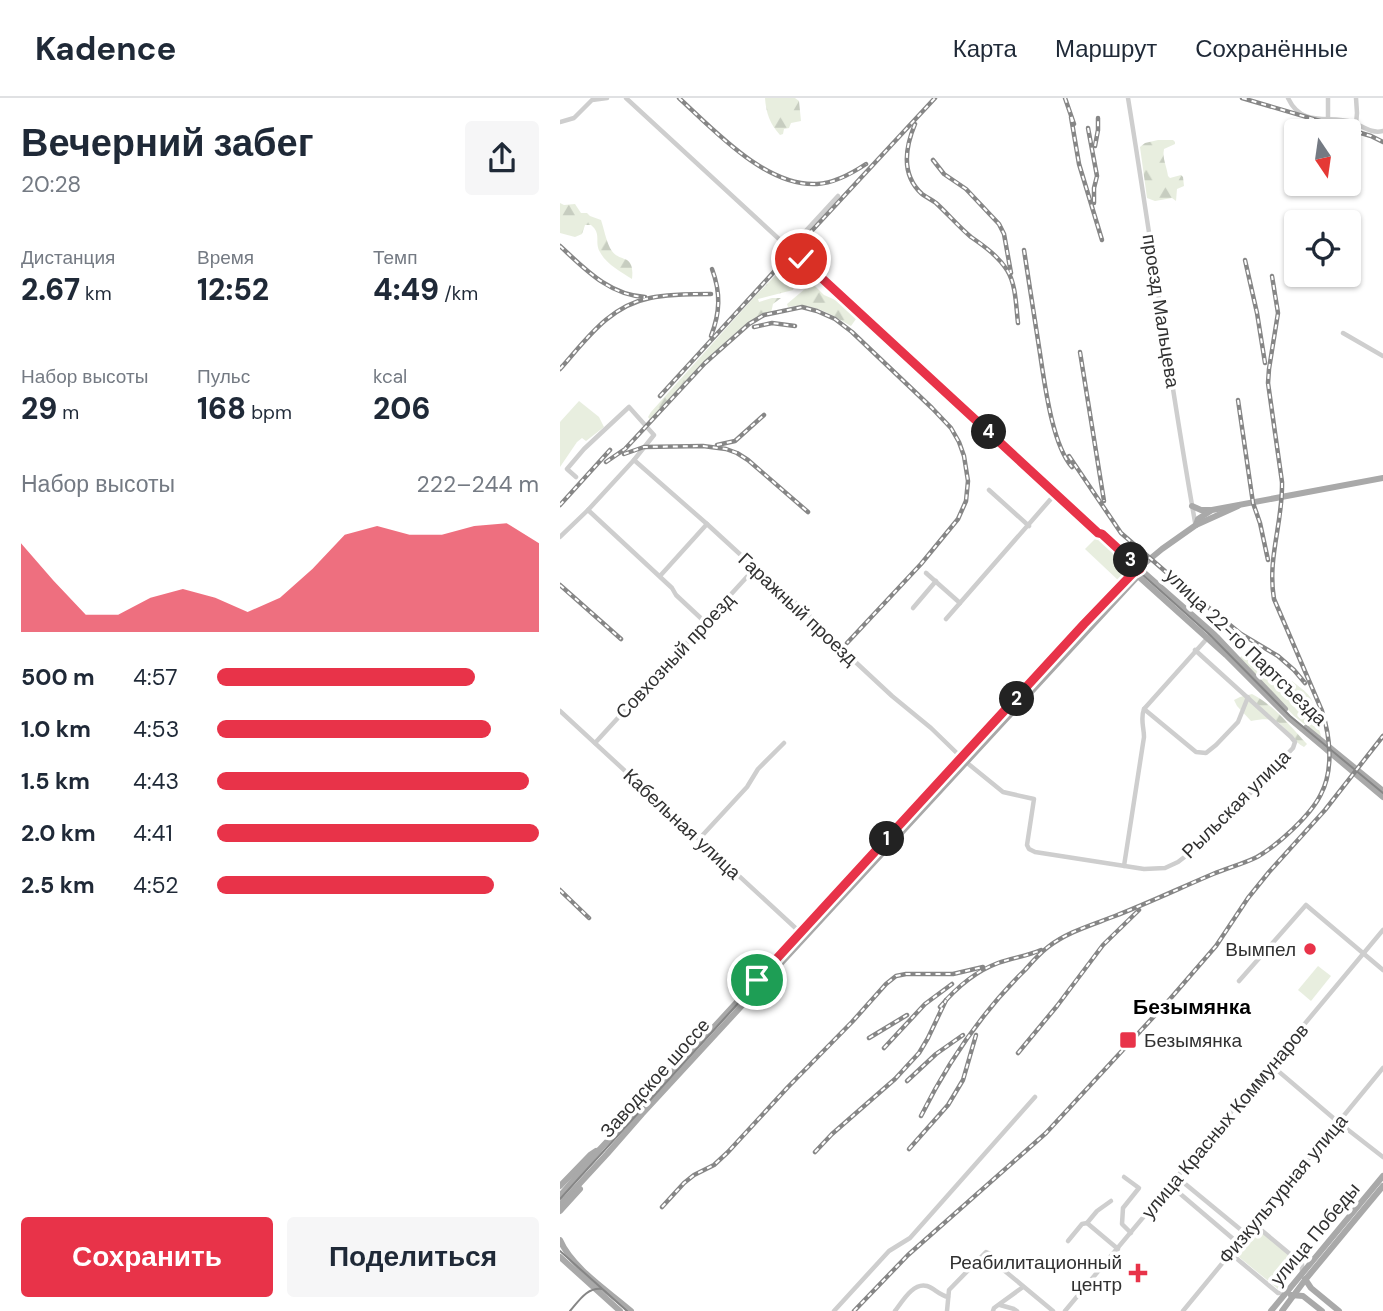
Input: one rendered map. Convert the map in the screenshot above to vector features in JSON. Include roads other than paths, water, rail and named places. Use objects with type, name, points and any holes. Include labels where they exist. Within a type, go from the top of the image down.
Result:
[{"type":"main road","name":"Заводское шоссе","points":[[560,1196],[607,1154],[640,1112],[1053,664],[1133,573],[1139,572],[1162,549],[1196,525],[1238,506],[1383,478]]},
{"type":"main road","points":[[1192,506],[1201,510],[1212,510]]},
{"type":"main road","name":"Заводское шоссе","points":[[1196,525],[1198,519],[1212,510],[1238,506]]},
{"type":"main road","name":"улица 22-го Партсъезда","points":[[1139,572],[1209,635],[1290,716],[1383,797]]},
{"type":"main road","name":"улица 22-го Партсъезда","points":[[1290,716],[1383,792]]},
{"type":"main road","name":"Заводское шоссе","points":[[561,1209],[593,1164],[600,1149],[640,1112]]},
{"type":"main road","points":[[560,1186],[590,1155],[600,1149]]},
{"type":"main road","points":[[561,1209],[607,1154]]},
{"type":"main road","name":"улица Победы","points":[[1271,1311],[1282,1306],[1383,1176]]},
{"type":"main road","name":"улица Победы","points":[[1344,1228],[1383,1186]]},
{"type":"main road","points":[[560,1240],[575,1262],[631,1311]]},
{"type":"main road","points":[[560,1257],[620,1311]]},
{"type":"main road","points":[[1304,1277],[1311,1288],[1339,1311]]},
{"type":"main road","points":[[1290,1294],[1303,1296],[1322,1311]]},
{"type":"street","points":[[560,122],[574,118],[592,100],[607,98]]},
{"type":"street","name":"улица 22-го Партсъезда","points":[[626,98],[1139,572]]},
{"type":"street","name":"проезд Мальцева","points":[[1128,98],[1196,525]]},
{"type":"street","points":[[1288,98],[1295,109],[1320,119]]},
{"type":"street","points":[[1328,98],[1328,119]]},
{"type":"street","points":[[1356,98],[1356,119]]},
{"type":"street","points":[[1362,127],[1373,132],[1383,131]]},
{"type":"street","points":[[790,248],[838,196]]},
{"type":"street","points":[[1343,333],[1383,356]]},
{"type":"street","points":[[560,537],[588,510],[654,435],[629,407],[584,449],[567,469],[576,477]]},
{"type":"street","name":"Гаражный проезд","points":[[634,460],[778,586],[849,656],[964,760],[1003,792],[1034,799],[1027,845]]},
{"type":"street","points":[[989,490],[1029,526]]},
{"type":"street","points":[[946,619],[1056,493]]},
{"type":"street","points":[[588,510],[660,576],[706,623]]},
{"type":"street","points":[[660,576],[708,524]]},
{"type":"street","name":"Совхозный проезд","points":[[595,743],[755,568]]},
{"type":"street","points":[[926,573],[960,603]]},
{"type":"street","points":[[913,608],[936,581]]},
{"type":"street","points":[[1124,867],[1144,737],[1141,722],[1144,709],[1209,635]]},
{"type":"street","name":"Рыльская улица","points":[[1027,845],[1035,852],[1124,867],[1156,870],[1165,868],[1178,862],[1204,842],[1293,748],[1295,742],[1291,737],[1195,650]]},
{"type":"street","points":[[1144,709],[1196,752],[1206,752],[1239,720],[1248,697]]},
{"type":"street","name":"Кабельная улица","points":[[560,711],[803,934]]},
{"type":"street","points":[[699,839],[747,787],[758,769],[784,743]]},
{"type":"street","points":[[1240,981],[1306,905],[1383,970]]},
{"type":"street","name":"улица Красных Коммунаров","points":[[1065,1311],[1383,930]]},
{"type":"street","points":[[1271,1065],[1383,1157]]},
{"type":"street","name":"Физкультурная улица","points":[[1183,1311],[1383,1068]]},
{"type":"street","points":[[834,1311],[889,1251],[909,1238],[1035,1097]]},
{"type":"street","points":[[1125,1177],[1139,1188],[1123,1208],[1122,1224],[1131,1233]]},
{"type":"street","points":[[1178,1178],[1246,1234]]},
{"type":"street","points":[[1171,1186],[1238,1243]]},
{"type":"street","points":[[1068,1241],[1082,1224],[1087,1223],[1101,1207],[1111,1201]]},
{"type":"street","points":[[1087,1223],[1118,1249]]},
{"type":"street","points":[[1254,1224],[1302,1264],[1304,1277]]},
{"type":"street","points":[[947,1311],[949,1290],[986,1252],[991,1254],[1000,1268],[1053,1311]]},
{"type":"street","points":[[1230,1253],[1278,1293],[1290,1294]]},
{"type":"street","points":[[895,1311],[919,1286],[929,1286],[939,1295],[948,1297]]},
{"type":"street","points":[[993,1311],[1023,1287]]},
{"type":"street","points":[[999,1305],[1017,1311]]},
{"type":"tram line","points":[[560,1199],[1135,574],[1144,576],[1210,635],[1290,716],[1383,793]]},
{"type":"tram line","points":[[767,975],[755,974],[751,967],[752,961],[759,956],[783,956]]},
{"type":"tram line","points":[[560,1251],[627,1311]]},
{"type":"tram line","points":[[570,1311],[588,1292],[602,1289]]},
{"type":"railway","points":[[679,98],[742,154],[779,176],[817,184],[843,177],[866,164]]},
{"type":"railway","points":[[660,396],[935,98]]},
{"type":"railway","points":[[1065,98],[1074,124]]},
{"type":"railway","points":[[1242,98],[1371,136],[1383,142]]},
{"type":"railway","points":[[1071,117],[1079,164],[1102,240]]},
{"type":"railway","points":[[1095,146],[1098,118]]},
{"type":"railway","points":[[915,124],[907,152],[908,170],[915,187],[1003,265],[1014,288],[1018,323]]},
{"type":"railway","points":[[1088,128],[1097,176],[1094,203]]},
{"type":"railway","points":[[933,160],[944,174],[966,189],[999,224],[1004,234],[1011,273]]},
{"type":"railway","points":[[560,246],[588,272],[609,286],[645,297]]},
{"type":"railway","points":[[1024,250],[1049,410],[1059,442],[1072,467]]},
{"type":"railway","points":[[1245,260],[1265,363]]},
{"type":"railway","points":[[711,336],[718,303],[712,269]]},
{"type":"railway","points":[[921,1116],[954,1057],[980,1020],[1045,950],[1080,929],[1257,857],[1302,820],[1321,794],[1329,763],[1325,721],[1274,599],[1272,584],[1282,497],[1268,383],[1278,313],[1272,276]]},
{"type":"railway","points":[[560,369],[599,326],[622,308],[657,297],[711,294]]},
{"type":"railway","points":[[606,462],[625,449],[705,363],[749,324],[764,315],[802,307],[835,319],[852,332],[951,428],[964,456],[968,481],[966,501],[958,519],[921,564],[847,643]]},
{"type":"railway","points":[[754,327],[772,323],[795,326]]},
{"type":"railway","points":[[1080,352],[1104,501]]},
{"type":"railway","points":[[1238,400],[1253,503],[1268,560]]},
{"type":"railway","points":[[717,445],[735,441],[764,415]]},
{"type":"railway","points":[[624,454],[644,447],[703,446],[726,449],[748,460],[808,512]]},
{"type":"railway","points":[[560,505],[610,450]]},
{"type":"railway","points":[[1069,456],[1121,533],[1241,634],[1278,656],[1305,683]]},
{"type":"railway","points":[[560,585],[621,639]]},
{"type":"railway","points":[[854,1311],[908,1255],[1046,1133],[1170,999],[1216,946],[1269,872],[1325,810],[1383,736]]},
{"type":"railway","points":[[560,890],[589,918]]},
{"type":"railway","points":[[1018,1053],[1103,945],[1139,910]]},
{"type":"railway","points":[[940,1007],[959,987],[981,971],[1041,950]]},
{"type":"railway","points":[[662,1207],[684,1183],[714,1165],[728,1152],[896,976],[953,974],[983,967]]},
{"type":"railway","points":[[884,1048],[925,1004],[952,984]]},
{"type":"railway","points":[[815,1152],[895,1079],[919,1053],[946,1000]]},
{"type":"railway","points":[[869,1038],[907,1015]]},
{"type":"railway","points":[[907,1081],[936,1054],[963,1035]]},
{"type":"railway","points":[[909,1149],[948,1105],[963,1080],[976,1035]]},
{"type":"place","name":"Вымпел","points":[[1310,949]]},
{"type":"place","name":"Безымянка","points":[[1128,1040]]},
{"type":"place","name":"Реабилитационный центр","points":[[1138,1273]]},
{"type":"district","name":"Безымянка","points":[[1192,1007]]}]
